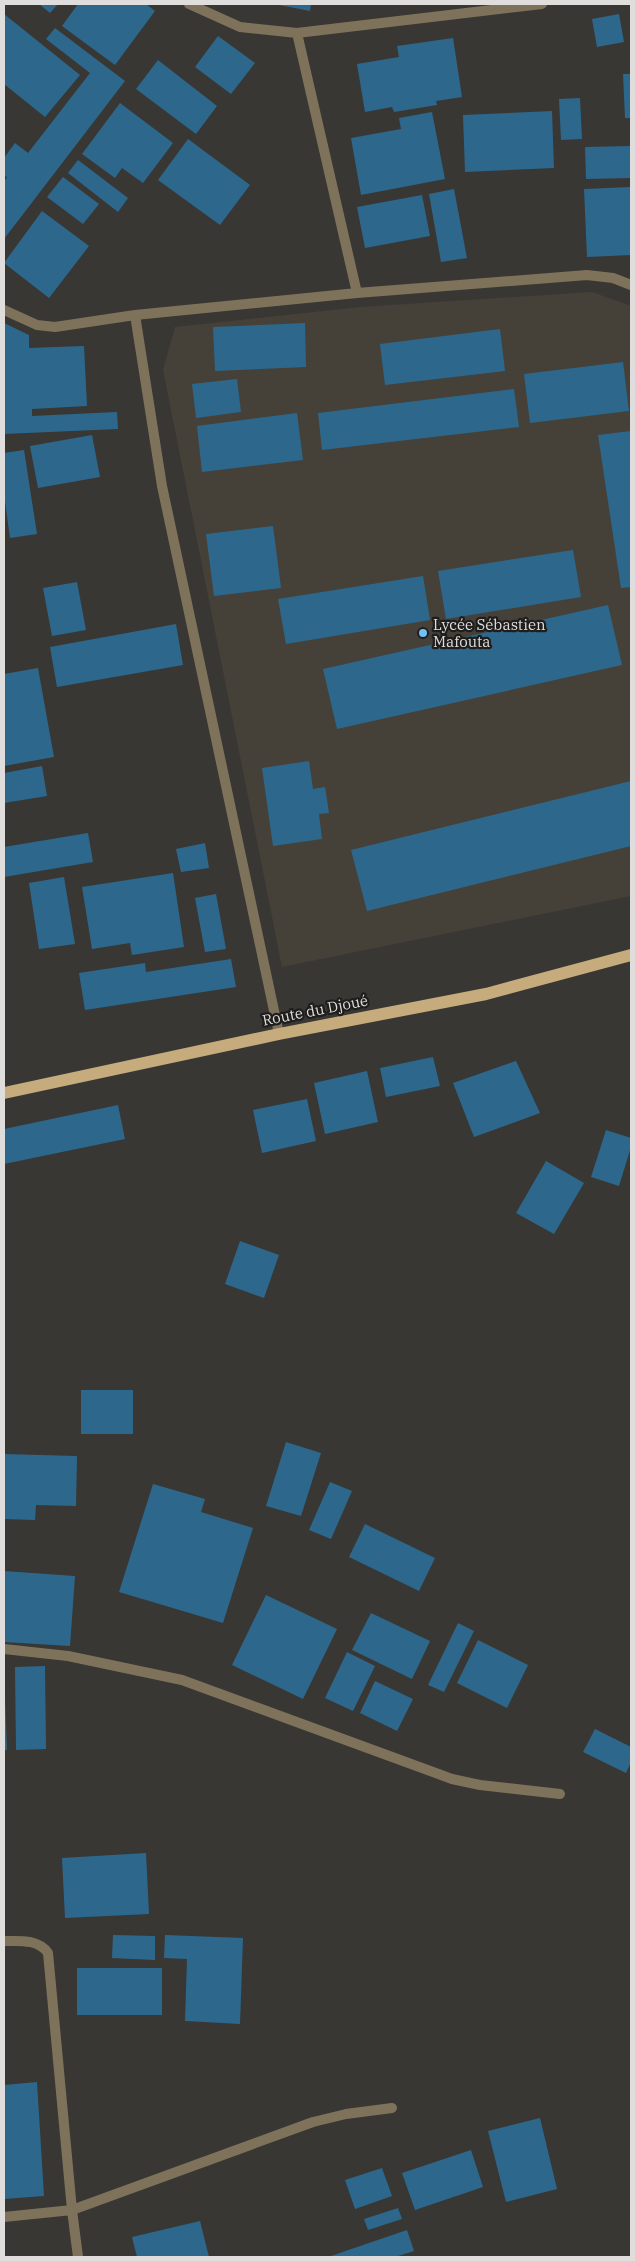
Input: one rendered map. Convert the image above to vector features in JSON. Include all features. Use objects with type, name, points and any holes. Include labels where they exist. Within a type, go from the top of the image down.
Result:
[{"type":"main road","name":"Route du Djoué","points":[[4,1093],[279,1034],[486,994],[631,955]]},
{"type":"street","points":[[189,4],[240,27],[297,33],[542,4]]},
{"type":"street","points":[[297,33],[357,293]]},
{"type":"street","points":[[4,310],[36,325],[55,327],[136,315],[357,293],[587,275],[613,278],[631,285]]},
{"type":"street","points":[[136,315],[162,486],[279,1034]]},
{"type":"street","points":[[4,1648],[68,1656],[182,1680],[452,1779],[480,1785],[560,1794]]},
{"type":"street","points":[[4,1941],[33,1942],[43,1946],[48,1953],[78,2257]]},
{"type":"street","points":[[4,2217],[72,2210],[313,2122],[346,2114],[392,2108]]},
{"type":"shaded area","name":"Lycée Sébastien Mafouta","points":[[592,292],[631,306],[631,896],[282,967],[163,370],[175,327],[360,307]]},
{"type":"building","points":[[39,4],[58,4],[50,13]]},
{"type":"building","points":[[78,4],[146,4],[155,11],[115,65],[62,26]]},
{"type":"building","points":[[274,4],[311,4],[310,11]]},
{"type":"building","points":[[4,14],[80,75],[45,117],[4,84]]},
{"type":"building","points":[[619,14],[624,42],[597,47],[592,19]]},
{"type":"building","points":[[55,28],[125,81],[4,239],[4,182],[7,177],[4,175],[4,158],[15,143],[28,153],[90,73],[46,39]]},
{"type":"building","points":[[218,36],[255,63],[231,94],[195,67]]},
{"type":"building","points":[[453,38],[462,97],[436,101],[437,105],[394,112],[392,107],[365,112],[357,64],[399,57],[397,46]]},
{"type":"building","points":[[158,60],[217,106],[196,134],[136,89]]},
{"type":"building","points":[[623,74],[631,74],[631,118],[625,118]]},
{"type":"building","points":[[580,98],[582,139],[561,140],[559,99]]},
{"type":"building","points":[[120,103],[173,143],[143,183],[122,168],[115,178],[82,154]]},
{"type":"building","points":[[552,111],[554,168],[465,172],[463,115]]},
{"type":"building","points":[[432,112],[445,179],[361,195],[351,138],[401,129],[399,118]]},
{"type":"building","points":[[188,139],[250,185],[220,225],[158,180]]},
{"type":"building","points":[[631,146],[631,178],[586,179],[585,147]]},
{"type":"building","points":[[78,160],[128,198],[118,212],[68,173]]},
{"type":"building","points":[[63,177],[99,204],[83,224],[47,197]]},
{"type":"building","points":[[631,187],[631,255],[587,257],[584,189]]},
{"type":"building","points":[[454,189],[467,258],[441,262],[429,194]]},
{"type":"building","points":[[422,195],[430,236],[365,248],[357,207]]},
{"type":"building","points":[[42,211],[89,246],[49,298],[4,263]]},
{"type":"building","points":[[4,323],[29,335],[29,348],[84,346],[87,406],[32,409],[32,416],[117,412],[118,429],[4,434]]},
{"type":"building","points":[[305,323],[306,367],[215,371],[213,327]]},
{"type":"building","points":[[500,329],[505,371],[385,385],[380,344]]},
{"type":"building","points":[[623,362],[629,411],[530,423],[524,374]]},
{"type":"building","points":[[237,379],[241,412],[196,418],[192,384]]},
{"type":"building","points":[[514,389],[519,427],[322,450],[318,413]]},
{"type":"building","points":[[297,413],[303,460],[202,472],[197,426]]},
{"type":"building","points":[[631,431],[631,587],[621,588],[598,435]]},
{"type":"building","points":[[92,435],[100,477],[38,488],[30,446]]},
{"type":"building","points":[[24,450],[37,534],[10,538],[4,494],[4,453]]},
{"type":"building","points":[[273,526],[281,588],[214,596],[206,534]]},
{"type":"building","points":[[573,550],[581,597],[446,619],[438,571]]},
{"type":"building","points":[[423,576],[430,620],[286,644],[278,599]]},
{"type":"building","points":[[77,582],[86,630],[52,636],[43,588]]},
{"type":"building","points":[[608,605],[622,665],[337,729],[323,669]]},
{"type":"building","points":[[176,624],[183,665],[57,687],[50,647]]},
{"type":"building","points":[[38,668],[54,757],[4,766],[4,674]]},
{"type":"building","points":[[309,761],[313,789],[325,787],[329,813],[319,814],[322,839],[273,846],[262,768]]},
{"type":"building","points":[[42,766],[47,796],[4,803],[4,773]]},
{"type":"building","points":[[631,781],[631,846],[367,911],[351,850]]},
{"type":"building","points":[[88,833],[93,862],[4,877],[4,847]]},
{"type":"building","points":[[205,843],[209,868],[181,872],[176,849]]},
{"type":"building","points":[[173,873],[184,947],[132,955],[130,943],[92,949],[82,887]]},
{"type":"building","points":[[64,877],[75,944],[39,949],[29,883]]},
{"type":"building","points":[[216,894],[226,949],[205,952],[195,898]]},
{"type":"building","points":[[231,959],[236,987],[85,1010],[79,973],[145,963],[146,972]]},
{"type":"building","points":[[433,1057],[440,1086],[386,1097],[380,1068]]},
{"type":"building","points":[[516,1061],[540,1113],[474,1137],[453,1083]]},
{"type":"building","points":[[367,1071],[378,1122],[325,1134],[314,1083]]},
{"type":"building","points":[[307,1099],[316,1141],[262,1153],[253,1110]]},
{"type":"building","points":[[118,1105],[125,1139],[4,1164],[4,1129]]},
{"type":"building","points":[[606,1130],[631,1138],[631,1147],[619,1186],[591,1177]]},
{"type":"building","points":[[546,1161],[584,1183],[554,1234],[516,1213]]},
{"type":"building","points":[[240,1241],[279,1255],[264,1298],[225,1284]]},
{"type":"building","points":[[81,1390],[133,1390],[133,1434],[81,1434]]},
{"type":"building","points":[[286,1442],[321,1453],[301,1516],[266,1506]]},
{"type":"building","points":[[4,1454],[77,1456],[76,1506],[36,1505],[35,1520],[4,1519]]},
{"type":"building","points":[[330,1482],[352,1491],[331,1539],[309,1530]]},
{"type":"building","points":[[153,1484],[205,1499],[201,1512],[253,1528],[223,1623],[119,1592]]},
{"type":"building","points":[[365,1524],[435,1558],[419,1591],[349,1557]]},
{"type":"building","points":[[4,1571],[75,1576],[70,1646],[4,1642]]},
{"type":"building","points":[[266,1595],[337,1629],[303,1699],[232,1665]]},
{"type":"building","points":[[371,1613],[430,1641],[412,1679],[352,1650]]},
{"type":"building","points":[[458,1623],[474,1631],[444,1692],[428,1685]]},
{"type":"building","points":[[478,1640],[528,1665],[507,1708],[457,1683]]},
{"type":"building","points":[[347,1652],[375,1666],[353,1711],[325,1698]]},
{"type":"building","points":[[45,1666],[46,1749],[16,1750],[15,1667]]},
{"type":"building","points":[[375,1681],[413,1699],[397,1731],[360,1713]]},
{"type":"building","points":[[5,1700],[7,1750],[4,1750]]},
{"type":"building","points":[[595,1729],[631,1747],[631,1762],[626,1773],[583,1752]]},
{"type":"building","points":[[146,1853],[149,1914],[65,1918],[62,1858]]},
{"type":"building","points":[[113,1935],[155,1936],[155,1960],[112,1958]]},
{"type":"building","points":[[165,1935],[243,1938],[240,2024],[185,2021],[187,1959],[164,1958]]},
{"type":"building","points":[[77,1968],[162,1968],[162,2015],[77,2015]]},
{"type":"building","points":[[37,2082],[44,2196],[4,2199],[4,2085]]},
{"type":"building","points":[[540,2118],[557,2189],[506,2202],[488,2131]]},
{"type":"building","points":[[471,2150],[483,2187],[415,2210],[402,2173]]},
{"type":"building","points":[[382,2168],[392,2196],[355,2209],[345,2180]]},
{"type":"building","points":[[398,2208],[402,2219],[368,2230],[364,2219]]},
{"type":"building","points":[[200,2221],[209,2257],[137,2257],[132,2237]]},
{"type":"building","points":[[407,2230],[414,2251],[395,2257],[328,2257]]},
{"type":"place","name":"Lycée Sébastien Mafouta","points":[[423,633]]}]
